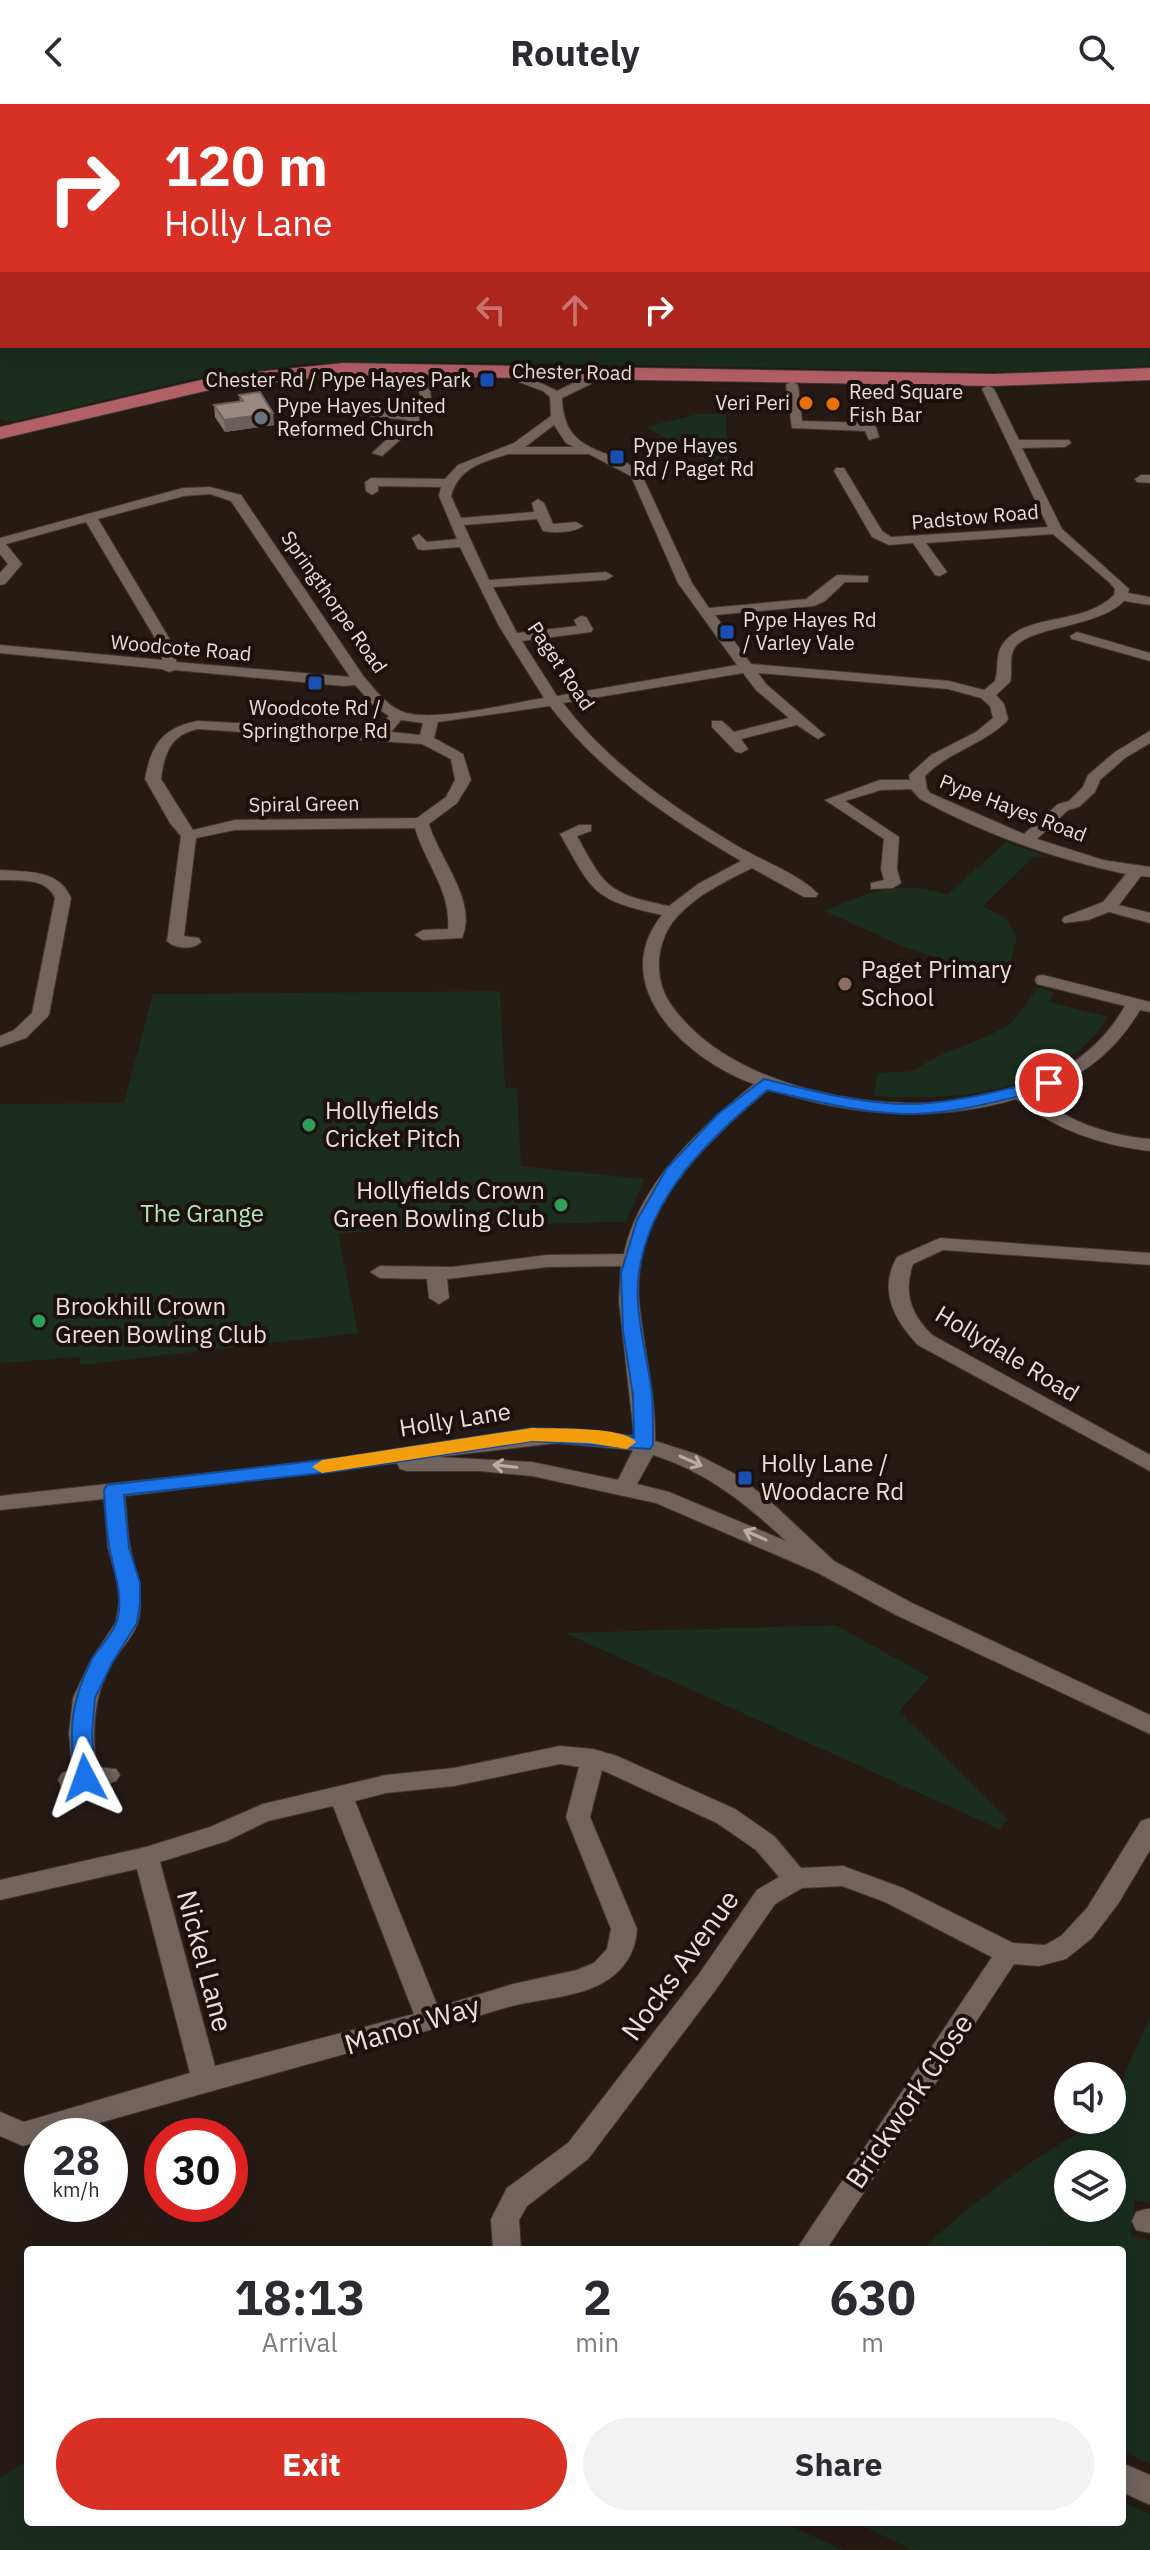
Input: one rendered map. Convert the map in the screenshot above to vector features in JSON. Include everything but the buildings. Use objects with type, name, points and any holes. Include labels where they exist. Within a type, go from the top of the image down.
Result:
[{"type":"highway","name":"Chester Road","points":[[122,409],[172,391],[260,376],[377,368],[587,381],[624,378],[988,389],[1150,383]]},
{"type":"highway","name":"Chester Road","points":[[0,435],[122,409],[273,385],[511,376],[994,380],[1150,374]]},
{"type":"street","points":[[511,376],[547,388],[556,396]]},
{"type":"street","points":[[339,409],[361,409],[372,416],[411,416],[426,409],[423,378]]},
{"type":"street","points":[[556,396],[587,381]]},
{"type":"street","points":[[792,385],[796,425],[871,432],[889,428]]},
{"type":"street","points":[[381,735],[397,715],[432,719],[555,702],[745,668],[949,685],[986,695],[999,689],[1004,683],[1006,670],[1004,656],[1014,640],[1036,628],[1082,620],[1112,606],[1121,596],[1122,589],[1116,581],[1067,545],[1056,530],[988,389]]},
{"type":"street","points":[[556,396],[554,419],[563,432],[588,451],[624,465],[636,474],[685,583],[745,668],[761,687],[818,735]]},
{"type":"street","points":[[378,453],[415,420],[411,416]]},
{"type":"street","points":[[369,483],[446,483],[457,470],[530,439],[554,419]]},
{"type":"street","points":[[1014,444],[1066,443]]},
{"type":"street","points":[[507,451],[588,451]]},
{"type":"street","name":"Padstow Road","points":[[840,471],[880,537],[896,543],[1056,530]]},
{"type":"street","name":"Paget Road","points":[[446,483],[445,496],[484,584],[555,702],[591,745],[636,784],[750,863],[810,894]]},
{"type":"street","name":"Springthorpe Road","points":[[0,544],[89,516],[196,490],[216,490],[236,498],[359,680],[380,704],[397,715]]},
{"type":"street","points":[[455,522],[540,509],[548,528],[576,526]]},
{"type":"street","points":[[89,516],[162,638],[169,652],[169,668]]},
{"type":"street","points":[[419,538],[423,546],[466,542]]},
{"type":"street","points":[[919,542],[940,572]]},
{"type":"street","points":[[0,544],[15,564],[0,581]]},
{"type":"street","points":[[484,584],[584,584],[606,576]]},
{"type":"street","points":[[705,612],[815,605],[842,578],[863,579]]},
{"type":"street","points":[[1121,596],[1150,601]]},
{"type":"street","points":[[515,638],[587,629]]},
{"type":"street","points":[[1077,636],[1141,652]]},
{"type":"street","name":"Woodcote Road","points":[[0,649],[169,668],[343,682],[359,680]]},
{"type":"street","points":[[761,687],[770,677],[793,670]]},
{"type":"street","name":"Pype Hayes Road","points":[[986,695],[997,704],[1001,719],[982,736],[928,761],[917,775],[917,784],[925,796],[939,805],[1027,840],[1144,872]]},
{"type":"street","points":[[426,740],[432,719]]},
{"type":"street","points":[[717,724],[736,743],[797,720]]},
{"type":"street","points":[[193,942],[175,941],[189,835],[178,823],[153,779],[166,737],[182,726],[198,725],[426,740],[458,757],[463,780],[452,800],[421,823],[426,846],[456,907],[456,934],[423,935]]},
{"type":"street","points":[[1027,840],[1063,807],[1074,804],[1090,789],[1093,778],[1102,770],[1150,735]]},
{"type":"street","points":[[833,800],[880,785],[917,784]]},
{"type":"street","points":[[815,791],[891,837],[894,846],[887,865],[893,884]]},
{"type":"street","name":"Spiral Green","points":[[189,835],[235,825],[421,823]]},
{"type":"street","points":[[546,835],[568,834],[585,828]]},
{"type":"street","points":[[568,834],[589,874],[603,888],[622,898],[673,912]]},
{"type":"street","points":[[750,863],[701,888],[673,912],[658,933],[649,964],[658,1001],[691,1040],[725,1064],[764,1084],[844,1103],[914,1109],[970,1103],[1019,1093],[1049,1083],[1088,1062],[1143,1006]]},
{"type":"street","points":[[1070,920],[1109,907],[1144,872]]},
{"type":"street","points":[[0,875],[37,878],[54,883],[61,889],[63,898],[40,1015],[20,1034],[0,1042]]},
{"type":"street","points":[[1109,907],[1150,918]]},
{"type":"street","points":[[1043,980],[1068,994],[1143,1006]]},
{"type":"street","points":[[625,1487],[644,1452],[642,1395],[629,1277],[645,1220],[673,1172],[723,1118],[764,1084]]},
{"type":"street","points":[[1019,1093],[1069,1127],[1103,1138],[1150,1145]]},
{"type":"street","name":"Hollydale Road","points":[[1150,1259],[940,1244],[904,1261],[896,1287],[898,1307],[908,1324],[925,1340],[1150,1464]]},
{"type":"street","points":[[380,1272],[452,1273],[598,1258],[633,1260]]},
{"type":"street","points":[[436,1271],[439,1298]]},
{"type":"street","name":"Holly Lane","points":[[0,1503],[339,1465],[532,1435],[589,1437],[643,1445],[690,1459],[729,1481],[826,1567]]},
{"type":"street","name":"Holly Lane","points":[[339,1465],[479,1464],[532,1469],[625,1487],[717,1519],[826,1567],[904,1609],[1150,1725]]},
{"type":"street","points":[[88,1778],[81,1733],[85,1698],[102,1660],[127,1623],[130,1603],[129,1583],[119,1548],[114,1490]]},
{"type":"street","points":[[0,1890],[146,1857],[218,1834],[263,1813],[386,1784],[454,1777],[560,1755],[593,1758],[636,1772],[726,1816],[765,1843],[796,1879]]},
{"type":"street","name":"Manor Way","points":[[0,2124],[23,2134],[205,2080],[346,2045],[429,2018],[581,1980],[603,1970],[623,1945],[624,1929],[578,1817],[593,1758]]},
{"type":"street","points":[[341,1795],[429,2018]]},
{"type":"street","name":"Nocks Avenue","points":[[507,2246],[505,2219],[517,2197],[578,2151],[708,1981],[766,1897],[796,1879],[818,1875],[843,1876],[868,1883],[1008,1953],[1029,1956],[1056,1952],[1079,1938],[1150,1828]]},
{"type":"street","name":"Nickel Lane","points":[[146,1857],[205,2080]]},
{"type":"street","name":"Brickwork Close","points":[[813,2246],[1008,1953]]},
{"type":"street","points":[[1126,2479],[1150,2490]]},
{"type":"green space","points":[[0,348],[1150,348],[1150,366],[1036,372],[432,362],[303,364],[193,379],[12,422],[0,419]]},
{"type":"green space","points":[[698,414],[726,414],[728,465],[713,465],[646,427]]},
{"type":"green space","points":[[1006,842],[1048,857],[1034,857],[983,906],[1005,918],[1017,936],[1011,960],[999,978],[899,945],[825,911],[884,890],[915,888],[947,895]]},
{"type":"green space","points":[[1038,988],[1053,992],[1050,1002],[1108,1017],[1087,1043],[1062,1063],[1034,1078],[971,1094],[874,1096],[877,1073],[913,1071],[932,1059],[992,1034],[1011,1023]]},
{"type":"green space","name":"The Grange","points":[[500,991],[505,1088],[517,1088],[521,1166],[644,1179],[626,1222],[484,1225],[475,1221],[338,1234],[358,1333],[80,1365],[80,1357],[0,1363],[0,1104],[124,1103],[153,994]]},
{"type":"green space","points":[[836,1625],[929,1677],[899,1712],[1008,1819],[999,1829],[565,1633]]},
{"type":"green space","points":[[1150,2016],[1150,2203],[1135,2200],[1131,2236],[1150,2240],[1150,2464],[1126,2453],[1126,2246],[926,2246],[984,2197],[1078,2134],[1126,2134],[1126,2071]]},
{"type":"green space","points":[[24,2463],[24,2526],[791,2526],[843,2550],[0,2550],[0,2478]]},
{"type":"green space","points":[[1126,2503],[1150,2514],[1150,2550],[913,2550],[862,2526],[1126,2526]]},
{"type":"slow traffic","points":[[322,1467],[532,1435],[627,1442]]},
{"type":"place","name":"Chester Rd / Pype Hayes Park","points":[[487,380]]},
{"type":"place","name":"Veri Peri","points":[[806,403]]},
{"type":"place","name":"Reed Square Fish Bar","points":[[833,404]]},
{"type":"place","name":"Pype Hayes United Reformed Church","points":[[261,418]]},
{"type":"place","name":"Pype Hayes Rd / Paget Rd","points":[[617,457]]},
{"type":"place","name":"Pype Hayes Rd / Varley Vale","points":[[727,632]]},
{"type":"place","name":"Woodcote Rd / Springthorpe Rd","points":[[315,683]]},
{"type":"place","name":"Paget Primary School","points":[[845,984]]},
{"type":"place","name":"Hollyfields Cricket Pitch","points":[[309,1125]]},
{"type":"place","name":"Hollyfields Crown Green Bowling Club","points":[[561,1205]]},
{"type":"place","name":"Brookhill Crown Green Bowling Club","points":[[39,1321]]},
{"type":"place","name":"Holly Lane / Woodacre Rd","points":[[745,1478]]},
{"type":"route","points":[[85,1778],[81,1733],[85,1698],[102,1660],[127,1623],[130,1603],[129,1583],[119,1548],[114,1490],[339,1465],[532,1435],[589,1437],[643,1445],[642,1395],[629,1273],[645,1220],[673,1172],[723,1118],[764,1084],[844,1103],[914,1109],[970,1103],[1049,1083]]}]
